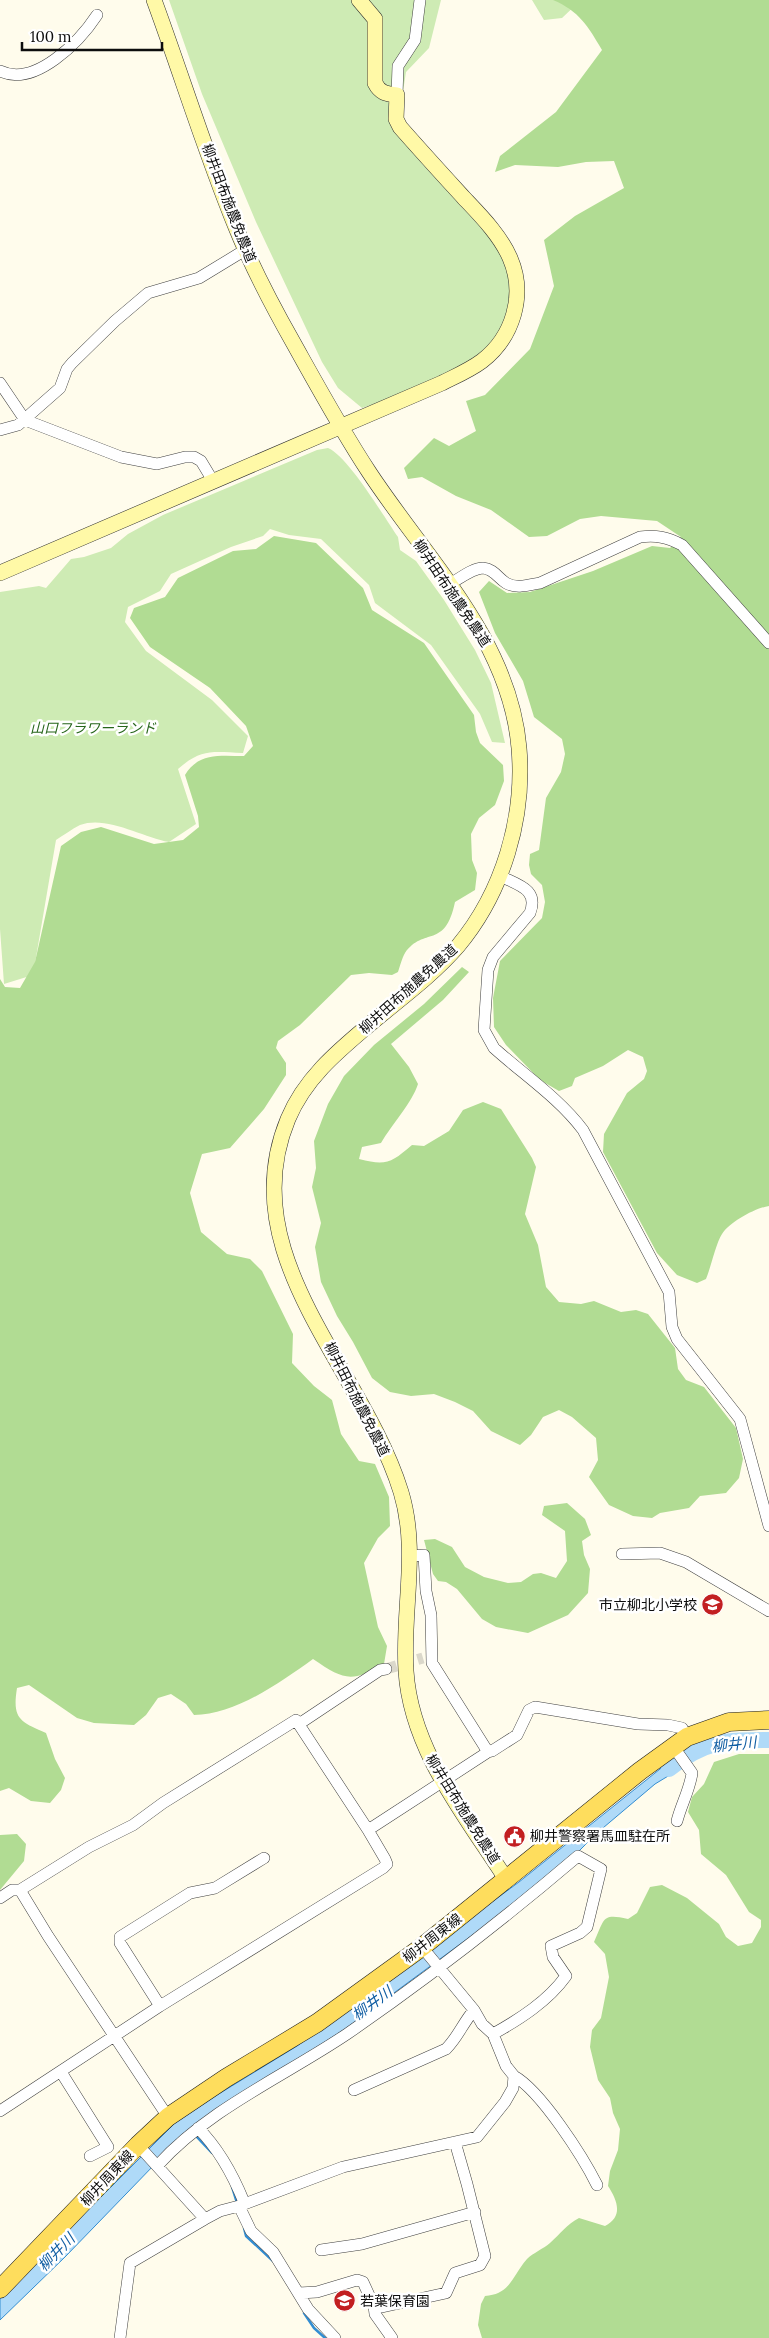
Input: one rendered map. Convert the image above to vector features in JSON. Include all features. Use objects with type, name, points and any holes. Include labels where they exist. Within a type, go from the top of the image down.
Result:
[{"type":"main road","name":"柳井周東線","points":[[0,2290],[141,2148],[168,2117],[226,2078],[317,2023],[424,1948],[506,1879],[679,1745],[729,1722],[769,1720]]},
{"type":"street","name":"柳井田布施農免農道","points":[[154,0],[245,250],[295,346],[370,473],[477,626],[499,667],[512,705],[518,731],[521,775],[515,828],[500,876],[489,899],[457,946],[424,978],[343,1047],[310,1081],[293,1106],[285,1125],[275,1164],[274,1210],[282,1248],[308,1307],[359,1400],[396,1477],[408,1524],[411,1556],[406,1637],[408,1686],[419,1733],[443,1781],[506,1879]]},
{"type":"street","points":[[359,0],[375,19],[375,83],[378,89],[386,94],[397,95]]},
{"type":"street","points":[[0,573],[442,382],[482,361],[502,340],[513,318],[516,305],[516,281],[510,258],[499,239],[483,219],[400,127],[396,119],[398,66],[415,40],[420,0]]},
{"type":"street","points":[[0,71],[14,75],[38,69],[68,50],[85,33],[97,16]]},
{"type":"street","points":[[0,430],[18,425],[60,388],[67,369],[72,363],[139,299],[156,290],[199,278],[245,250]]},
{"type":"street","points":[[0,382],[25,420],[121,457],[157,464],[185,457],[194,457],[201,461],[213,481]]},
{"type":"street","points":[[448,585],[477,569],[483,568],[492,570],[506,583],[515,586],[526,586],[540,583],[640,538],[652,535],[669,538],[682,545],[769,644]]},
{"type":"street","points":[[500,876],[528,891],[532,897],[533,906],[530,914],[493,957],[488,970],[483,1020],[487,1039],[494,1048],[559,1102],[583,1130],[669,1292],[672,1327],[677,1339],[740,1419],[769,1526]]},
{"type":"street","points":[[622,1554],[660,1554],[686,1562],[769,1611]]},
{"type":"street","points":[[411,1556],[424,1555],[426,1566],[426,1591],[432,1640],[427,1657],[488,1752]]},
{"type":"street","points":[[299,1724],[380,1670],[386,1669]]},
{"type":"street","points":[[368,1830],[516,1735],[529,1710],[535,1707],[638,1724],[668,1724],[682,1728],[679,1745],[692,1773],[691,1782],[682,1800],[676,1821]]},
{"type":"street","points":[[0,1898],[12,1890],[20,1890],[89,1847],[133,1825],[163,1803],[296,1720],[364,1828],[368,1830],[387,1864],[160,2006],[0,2111]]},
{"type":"street","points":[[157,2164],[214,2116],[348,2033],[536,1892],[578,1856],[600,1869],[587,1927],[580,1933],[551,1946],[553,1957],[566,1976],[555,1992],[545,2000],[510,2026],[493,2034]]},
{"type":"street","points":[[160,2006],[120,1943],[120,1937],[190,1893],[215,1888],[264,1858]]},
{"type":"street","points":[[20,1890],[48,1936],[168,2117]]},
{"type":"street","points":[[424,1948],[474,2010],[482,2024],[493,2034],[506,2066],[514,2076],[529,2088],[573,2143],[597,2185]]},
{"type":"street","points":[[354,2090],[446,2049],[457,2038],[462,2025],[474,2010]]},
{"type":"street","points":[[61,2072],[108,2147],[90,2156]]},
{"type":"street","points":[[120,2338],[130,2263],[220,2211],[343,2167],[477,2137],[505,2102],[513,2088],[514,2076]]},
{"type":"street","points":[[194,2131],[219,2154],[235,2180],[251,2231],[272,2252],[319,2323],[335,2338]]},
{"type":"street","points":[[374,2306],[446,2293],[454,2273],[480,2265],[485,2256],[475,2212],[455,2142]]},
{"type":"street","points":[[141,2148],[205,2219]]},
{"type":"street","points":[[322,2250],[362,2244],[475,2212]]},
{"type":"street","points":[[299,2293],[317,2292],[357,2280],[363,2282],[374,2306],[375,2314],[392,2338]]},
{"type":"green space","points":[[169,0],[441,0],[429,48],[406,72],[400,111],[418,159],[488,235],[503,257],[510,283],[511,299],[507,318],[494,343],[462,366],[401,395],[362,408],[338,388],[322,362],[256,222],[202,94]]},
{"type":"green space","points":[[532,0],[581,0],[562,18],[544,20]]},
{"type":"green space","points":[[553,0],[769,0],[769,1206],[743,1216],[726,1229],[718,1243],[706,1279],[697,1283],[677,1275],[657,1253],[603,1152],[604,1134],[627,1093],[644,1079],[647,1071],[643,1057],[628,1050],[603,1066],[575,1078],[572,1086],[559,1091],[540,1080],[506,1045],[494,1027],[493,998],[500,961],[542,918],[545,902],[542,885],[531,874],[529,865],[530,854],[539,850],[546,798],[561,772],[565,754],[562,739],[534,717],[523,681],[495,633],[479,592],[489,581],[507,593],[530,592],[593,571],[652,546],[670,548],[681,537],[657,521],[601,516],[580,519],[547,536],[529,537],[491,510],[456,496],[422,477],[408,479],[404,468],[434,438],[449,446],[476,431],[466,401],[485,395],[530,349],[554,286],[544,240],[575,216],[624,188],[614,161],[586,162],[558,167],[515,165],[495,172],[500,156],[556,112],[602,50],[582,20],[570,9]]},
{"type":"green space","name":"山口フラワーランド","points":[[328,448],[336,453],[355,474],[398,537],[400,550],[416,561],[444,600],[475,650],[491,683],[505,743],[492,742],[480,714],[431,645],[375,603],[369,585],[321,539],[289,535],[270,529],[263,536],[231,547],[171,574],[160,591],[128,607],[125,622],[146,651],[212,700],[248,736],[243,753],[216,752],[201,754],[178,769],[196,824],[169,842],[101,823],[80,825],[56,840],[33,975],[4,984],[0,929],[0,592],[39,586],[46,588],[71,559],[84,557],[111,548],[128,534],[163,515],[317,450]]},
{"type":"green space","points":[[274,536],[316,543],[363,588],[372,610],[424,643],[474,715],[476,732],[480,743],[503,765],[504,781],[495,805],[479,818],[471,834],[472,860],[477,873],[475,890],[455,902],[451,917],[440,932],[419,940],[412,945],[405,953],[398,972],[392,975],[369,973],[351,975],[300,1025],[278,1041],[276,1048],[286,1063],[286,1075],[264,1109],[230,1148],[202,1154],[190,1193],[201,1232],[227,1254],[250,1259],[262,1271],[293,1334],[292,1363],[314,1386],[332,1400],[341,1434],[359,1461],[375,1464],[389,1497],[390,1526],[378,1538],[364,1563],[378,1627],[387,1646],[384,1664],[363,1674],[348,1677],[340,1675],[313,1659],[257,1696],[210,1714],[194,1715],[186,1704],[171,1694],[158,1698],[146,1715],[134,1725],[94,1723],[77,1718],[29,1685],[17,1688],[17,1713],[24,1722],[46,1733],[55,1759],[65,1778],[61,1790],[50,1803],[31,1801],[9,1788],[0,1791],[0,979],[5,987],[20,988],[35,962],[61,846],[81,832],[101,827],[154,844],[183,840],[199,827],[198,816],[185,775],[197,762],[203,759],[218,756],[244,756],[253,746],[246,726],[210,688],[150,647],[130,618],[134,608],[165,597],[178,578],[233,551],[256,549]]},
{"type":"green space","points":[[462,967],[469,972],[443,1000],[391,1044],[409,1067],[418,1084],[411,1099],[381,1143],[362,1147],[359,1159],[376,1162],[388,1161],[399,1156],[412,1145],[424,1146],[449,1131],[463,1110],[483,1102],[501,1109],[536,1167],[525,1214],[538,1245],[546,1287],[559,1302],[581,1304],[594,1301],[621,1312],[636,1310],[648,1314],[675,1348],[678,1369],[686,1380],[704,1387],[736,1428],[743,1459],[739,1478],[726,1493],[700,1496],[689,1508],[660,1513],[652,1518],[633,1516],[609,1505],[589,1477],[598,1460],[596,1438],[572,1417],[559,1410],[543,1417],[531,1435],[520,1445],[491,1431],[473,1411],[455,1402],[434,1394],[411,1396],[390,1392],[372,1378],[337,1316],[321,1282],[315,1247],[321,1223],[312,1187],[316,1168],[314,1141],[328,1104],[344,1076],[374,1045],[424,1004]]},
{"type":"green space","points":[[567,1503],[585,1519],[591,1535],[582,1541],[584,1555],[590,1569],[588,1593],[568,1615],[528,1633],[496,1627],[482,1619],[457,1589],[446,1582],[438,1581],[433,1574],[424,1540],[435,1539],[452,1547],[465,1567],[484,1577],[508,1583],[521,1582],[533,1574],[541,1573],[556,1578],[567,1561],[565,1531],[542,1515],[544,1506]]},
{"type":"green space","points":[[739,1754],[769,1754],[769,2338],[482,2338],[478,2325],[481,2304],[485,2296],[494,2295],[506,2288],[527,2259],[550,2243],[575,2220],[579,2218],[605,2226],[615,2218],[617,2213],[616,2202],[608,2186],[610,2171],[618,2150],[620,2129],[613,2113],[610,2098],[598,2080],[590,2047],[592,2030],[601,2018],[609,1977],[605,1954],[594,1942],[602,1923],[608,1918],[613,1917],[628,1919],[637,1913],[650,1887],[662,1885],[687,1898],[719,1924],[726,1937],[738,1946],[752,1943],[761,1927],[761,1920],[749,1912],[726,1875],[701,1854],[699,1830],[688,1812],[692,1797],[704,1784],[714,1762]]},
{"type":"green space","points":[[17,1834],[26,1844],[24,1861],[0,1890],[0,1835]]},
{"type":"water","points":[[675,1757],[683,1767],[655,1784],[597,1833],[577,1853],[482,1928],[345,2029],[186,2132],[65,2257],[0,2320],[0,2298],[175,2123],[297,2046],[519,1882]]},
{"type":"waterway","name":"柳井川","points":[[669,1769],[693,1753],[716,1744],[769,1740]]},
{"type":"waterway","points":[[195,2135],[212,2153]]},
{"type":"waterway","points":[[232,2187],[237,2203]]},
{"type":"waterway","points":[[244,2228],[246,2236],[273,2261]]},
{"type":"waterway","points":[[304,2313],[314,2328],[325,2338]]},
{"type":"tunnel","points":[[386,1669],[423,1658]]},
{"type":"place","name":"市立柳北小学校","points":[[713,1605]]},
{"type":"place","name":"柳井警察署馬皿駐在所","points":[[514,1836]]},
{"type":"place","name":"若葉保育園","points":[[344,2301]]}]
